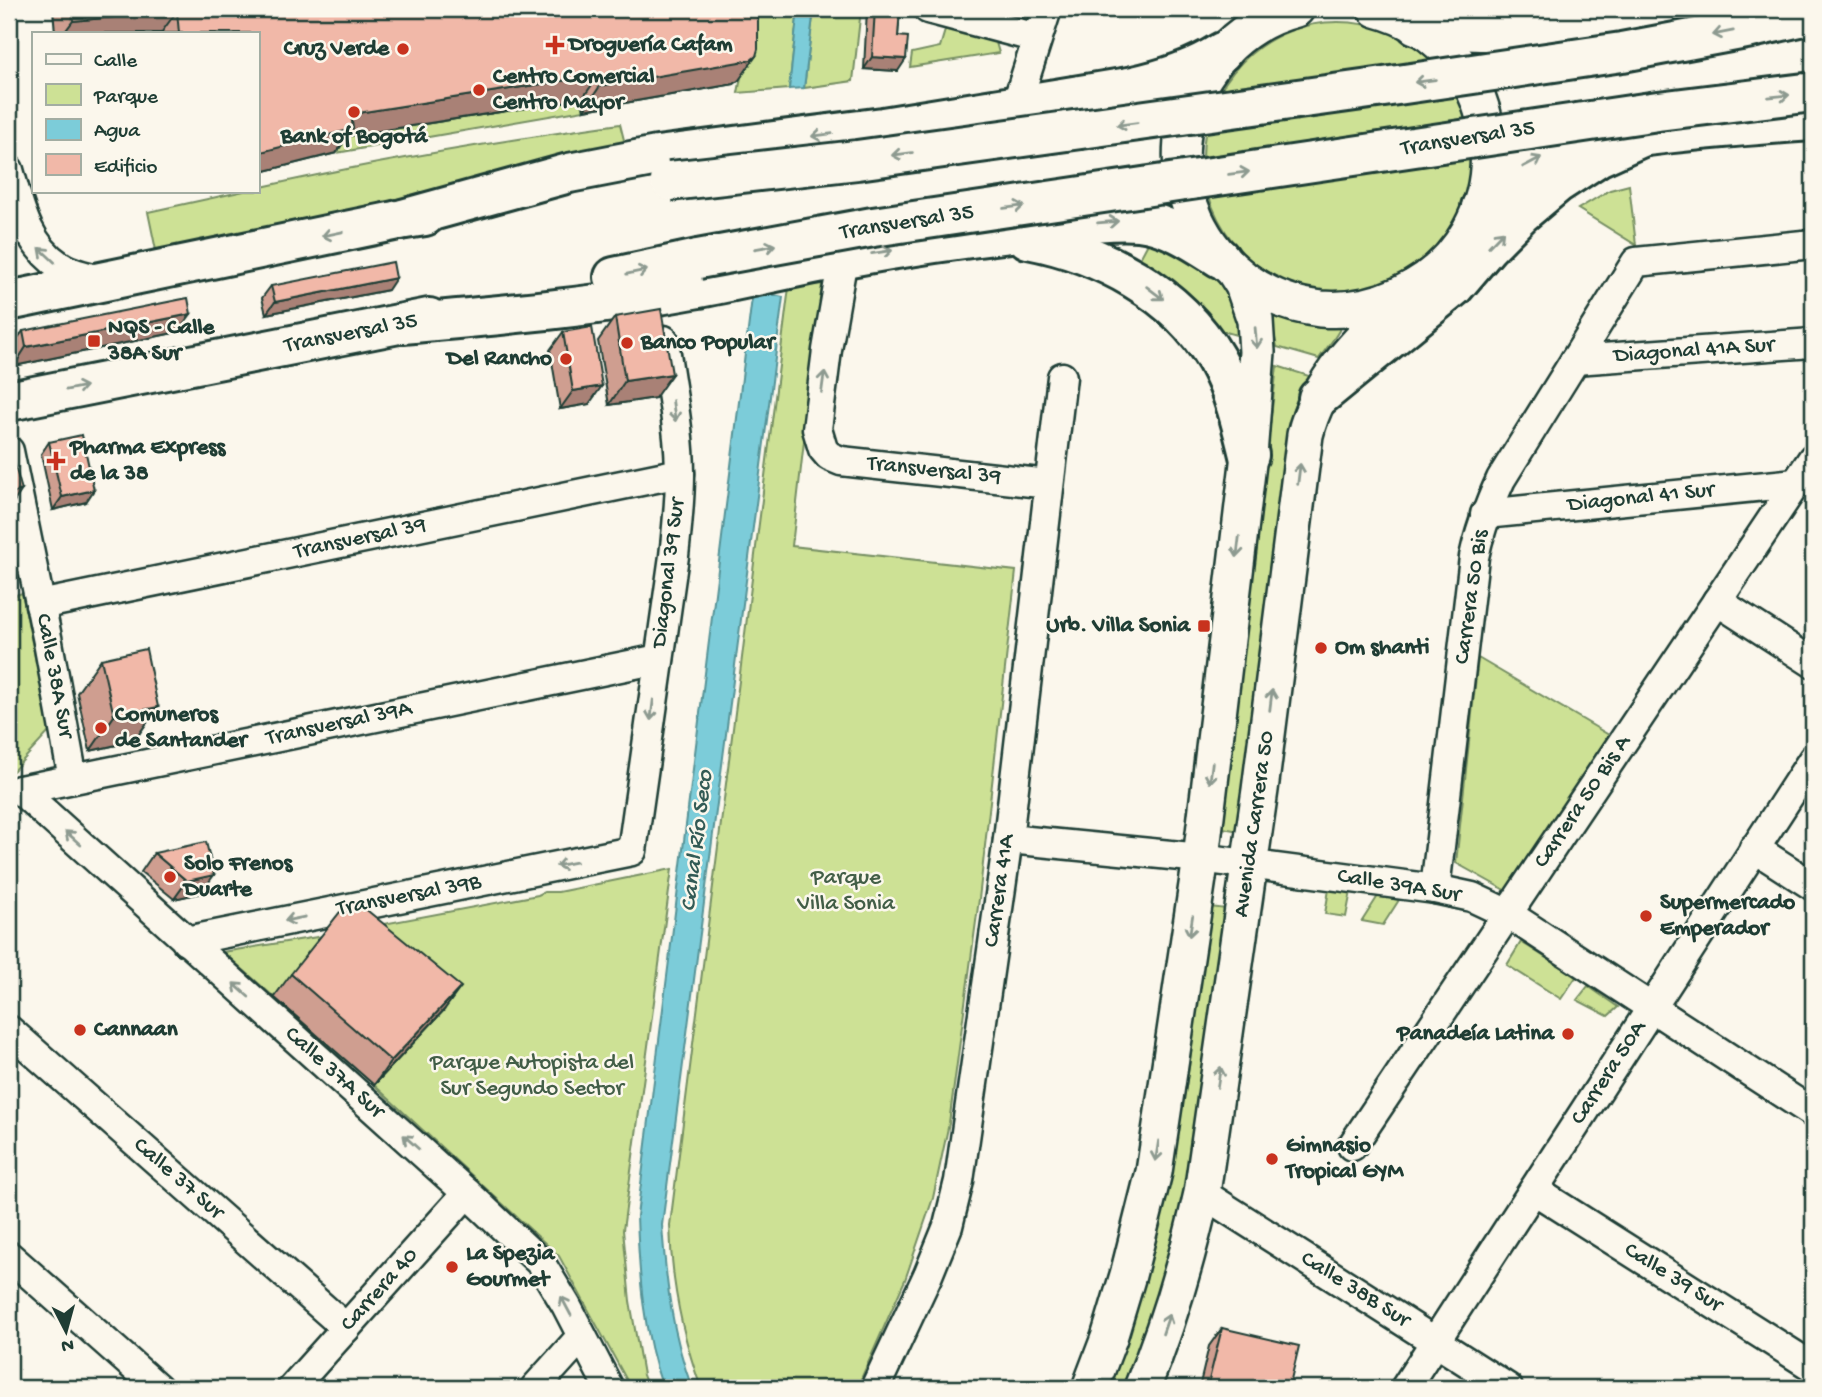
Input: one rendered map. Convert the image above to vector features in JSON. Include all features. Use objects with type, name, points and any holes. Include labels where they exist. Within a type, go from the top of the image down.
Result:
[{"type":"highway","points":[[1494,9],[1558,13],[1640,11]]},
{"type":"highway","points":[[1394,14],[1482,31],[1518,29],[1640,11]]},
{"type":"highway","points":[[399,220],[670,181],[871,158],[1377,89],[1622,52],[1813,14]]},
{"type":"highway","points":[[9,301],[399,220],[569,173],[657,156],[883,127],[1153,82],[1198,67],[1242,31]]},
{"type":"highway","name":"Transversal 35","points":[[9,401],[403,324],[698,259],[873,227],[1658,111],[1813,92]]},
{"type":"highway","points":[[1481,207],[1524,166],[1557,151],[1699,130],[1813,121]]},
{"type":"highway","points":[[1318,398],[1454,287],[1521,214],[1558,184],[1598,157],[1642,137]]},
{"type":"highway","points":[[403,324],[552,310],[657,295],[843,258],[1002,234],[1109,222],[1139,221],[1176,232],[1228,266]]},
{"type":"highway","points":[[1002,234],[1042,242],[1122,272],[1151,289],[1175,309],[1215,358],[1236,404],[1249,454]]},
{"type":"main road","points":[[1090,1388],[1128,1275],[1154,1172],[1201,858],[1249,454],[1257,352],[1255,320],[1243,285],[1198,227],[1185,192],[1181,154],[1186,117],[1200,82],[1242,31],[1279,13],[1297,9]]},
{"type":"main road","points":[[1228,266],[1262,291],[1291,303],[1322,309],[1354,308],[1385,301],[1413,288],[1442,267],[1465,239],[1481,207],[1489,173],[1489,138],[1481,104],[1465,73],[1444,46],[1394,14]]},
{"type":"main road","name":"Avenida Carrera 50","points":[[1142,1388],[1175,1297],[1202,1193],[1249,864],[1301,453],[1307,426],[1329,378],[1345,357],[1413,288]]},
{"type":"street","points":[[928,9],[1037,38]]},
{"type":"street","points":[[1016,106],[1047,9]]},
{"type":"street","points":[[9,170],[27,229],[41,251],[60,267],[108,282]]},
{"type":"street","name":"Carrera 50 Bis","points":[[1435,890],[1474,557],[1485,514],[1501,479],[1636,262],[1813,244]]},
{"type":"street","name":"Transversal 39","points":[[843,258],[817,429],[823,449],[829,456],[841,461],[1049,484]]},
{"type":"street","name":"Diagonal 39 Sur","points":[[632,851],[679,514],[677,435],[657,295]]},
{"type":"street","name":"Diagonal 41A Sur","points":[[1574,360],[1813,343]]},
{"type":"street","name":"Carrera 41A","points":[[876,1388],[943,1239],[959,1181],[1008,839],[1062,377]]},
{"type":"street","name":"Calle 38A Sur","points":[[9,451],[73,779]]},
{"type":"street","name":"Carrera 50 Bis A","points":[[1352,1146],[1813,458]]},
{"type":"street","name":"Transversal 39","points":[[40,605],[680,473]]},
{"type":"street","name":"Diagonal 41 Sur","points":[[1485,514],[1797,483]]},
{"type":"street","points":[[1717,601],[1813,663]]},
{"type":"street","name":"Transversal 39A","points":[[14,796],[73,779],[659,659]]},
{"type":"street","name":"Carrera 50A","points":[[1405,1388],[1813,758]]},
{"type":"street","name":"Calle 37A Sur","points":[[14,796],[186,941],[540,1262],[566,1305],[609,1388]]},
{"type":"street","name":"Calle 39A Sur","points":[[1008,839],[1201,858],[1472,897],[1508,914],[1813,1113]]},
{"type":"street","points":[[1754,848],[1813,886]]},
{"type":"street","name":"Transversal 39B","points":[[186,941],[632,851]]},
{"type":"street","name":"Calle 37 Sur","points":[[9,1030],[346,1328]]},
{"type":"street","name":"Calle 39 Sur","points":[[1534,1190],[1813,1367]]},
{"type":"street","name":"Carrera 40","points":[[292,1388],[467,1193]]},
{"type":"street","name":"Calle 38B Sur","points":[[1202,1193],[1508,1388]]},
{"type":"street","points":[[9,1256],[158,1388]]},
{"type":"street","points":[[535,1388],[581,1337]]},
{"type":"green space","points":[[742,9],[798,9],[789,89],[738,93],[742,72]]},
{"type":"green space","points":[[814,9],[861,9],[853,81],[804,88]]},
{"type":"green space","points":[[1338,22],[1390,32],[1424,53],[1442,71],[1463,105],[1473,157],[1463,209],[1442,243],[1424,261],[1390,282],[1338,292],[1286,282],[1252,261],[1234,243],[1213,209],[1203,157],[1213,105],[1234,71],[1252,53],[1286,32]]},
{"type":"green space","points":[[946,27],[995,39],[999,53],[910,67],[912,53],[940,47]]},
{"type":"green space","points":[[582,99],[584,110],[336,153],[334,138]]},
{"type":"green space","points":[[620,124],[628,156],[158,260],[148,212],[239,192],[259,192],[259,188],[392,160]]},
{"type":"green space","points":[[1629,185],[1636,245],[1578,209],[1610,190]]},
{"type":"green space","points":[[1153,234],[1219,277],[1235,304],[1240,336],[1205,326],[1137,264]]},
{"type":"green space","name":"Parque Villa Sonia","points":[[822,284],[792,546],[1016,571],[979,899],[949,1123],[933,1198],[905,1280],[857,1388],[701,1388],[679,1308],[670,1225],[789,287]]},
{"type":"green space","points":[[1266,310],[1341,326],[1319,359],[1277,347]]},
{"type":"green space","points":[[1277,366],[1309,376],[1289,421],[1239,831],[1223,828]]},
{"type":"green space","points":[[22,593],[50,731],[13,771],[9,767],[9,597]]},
{"type":"green space","points":[[1478,658],[1614,738],[1510,893],[1456,863]]},
{"type":"green space","name":"Parque Autopista del Sur Segundo Sector","points":[[672,869],[623,1230],[630,1301],[643,1375],[648,1388],[631,1388],[559,1256],[374,1085],[444,1010],[346,931]]},
{"type":"green space","points":[[1329,889],[1351,891],[1346,917],[1325,914]]},
{"type":"green space","points":[[1378,896],[1399,900],[1383,925],[1362,921]]},
{"type":"green space","points":[[1210,907],[1227,909],[1194,1147],[1167,1265],[1127,1388],[1109,1388],[1175,1148],[1189,1067]]},
{"type":"green space","points":[[324,936],[274,997],[223,952]]},
{"type":"green space","points":[[1521,942],[1576,977],[1561,999],[1507,965]]},
{"type":"green space","points":[[1588,986],[1618,1007],[1608,1016],[1577,1000]]},
{"type":"water","points":[[798,9],[814,9],[804,88],[789,89]]},
{"type":"water","name":"Canal Río Seco","points":[[766,293],[783,297],[662,1225],[671,1308],[679,1348],[692,1388],[663,1388],[643,1303],[637,1216],[752,298]]},
{"type":"building","name":"Centro Comercial Centro Mayor","points":[[72,9],[758,9],[758,49],[751,60],[600,86],[599,75],[351,114],[353,129],[259,152],[259,32],[179,32],[177,11],[73,21]]},
{"type":"building","points":[[875,9],[900,9],[898,36],[908,37],[906,59],[872,57]]},
{"type":"building","points":[[393,262],[396,278],[275,302],[271,286]]},
{"type":"building","points":[[188,298],[191,314],[26,347],[23,331]]},
{"type":"building","points":[[661,309],[672,374],[625,381],[615,317]]},
{"type":"building","points":[[592,327],[602,386],[573,391],[563,332]]},
{"type":"building","points":[[82,435],[94,490],[62,497],[49,442]]},
{"type":"building","points":[[9,446],[22,490],[9,494]]},
{"type":"building","points":[[146,649],[158,707],[114,716],[101,659]]},
{"type":"building","points":[[206,842],[214,875],[187,881],[154,853]]},
{"type":"building","points":[[363,907],[461,987],[391,1061],[291,974],[340,912]]},
{"type":"building","points":[[1222,1328],[1299,1346],[1289,1388],[1207,1388]]},
{"type":"place","name":"Droguería Cafam","points":[[555,45]]},
{"type":"place","name":"Cruz Verde","points":[[403,49]]},
{"type":"place","name":"Centro Comercial Centro Mayor","points":[[479,90]]},
{"type":"place","name":"Bank of Bogotá","points":[[354,112]]},
{"type":"place","name":"NQS - Calle 38A Sur","points":[[94,341]]},
{"type":"place","name":"Banco Popular","points":[[627,343]]},
{"type":"place","name":"Del Rancho","points":[[566,359]]},
{"type":"place","name":"Pharma Express de la 38","points":[[56,461]]},
{"type":"place","name":"Urb. Villa Sonia","points":[[1204,626]]},
{"type":"place","name":"Om shanti","points":[[1321,648]]},
{"type":"place","name":"Comuneros de Santander","points":[[101,728]]},
{"type":"place","name":"Solo Frenos Duarte","points":[[170,877]]},
{"type":"place","name":"Supermercado Emperador","points":[[1646,916]]},
{"type":"place","name":"Cannaan","points":[[80,1030]]},
{"type":"place","name":"Panadeía Latina","points":[[1568,1034]]},
{"type":"place","name":"Gimnasio Tropical GYM","points":[[1272,1159]]},
{"type":"place","name":"La Spezia Gourmet","points":[[452,1267]]}]
